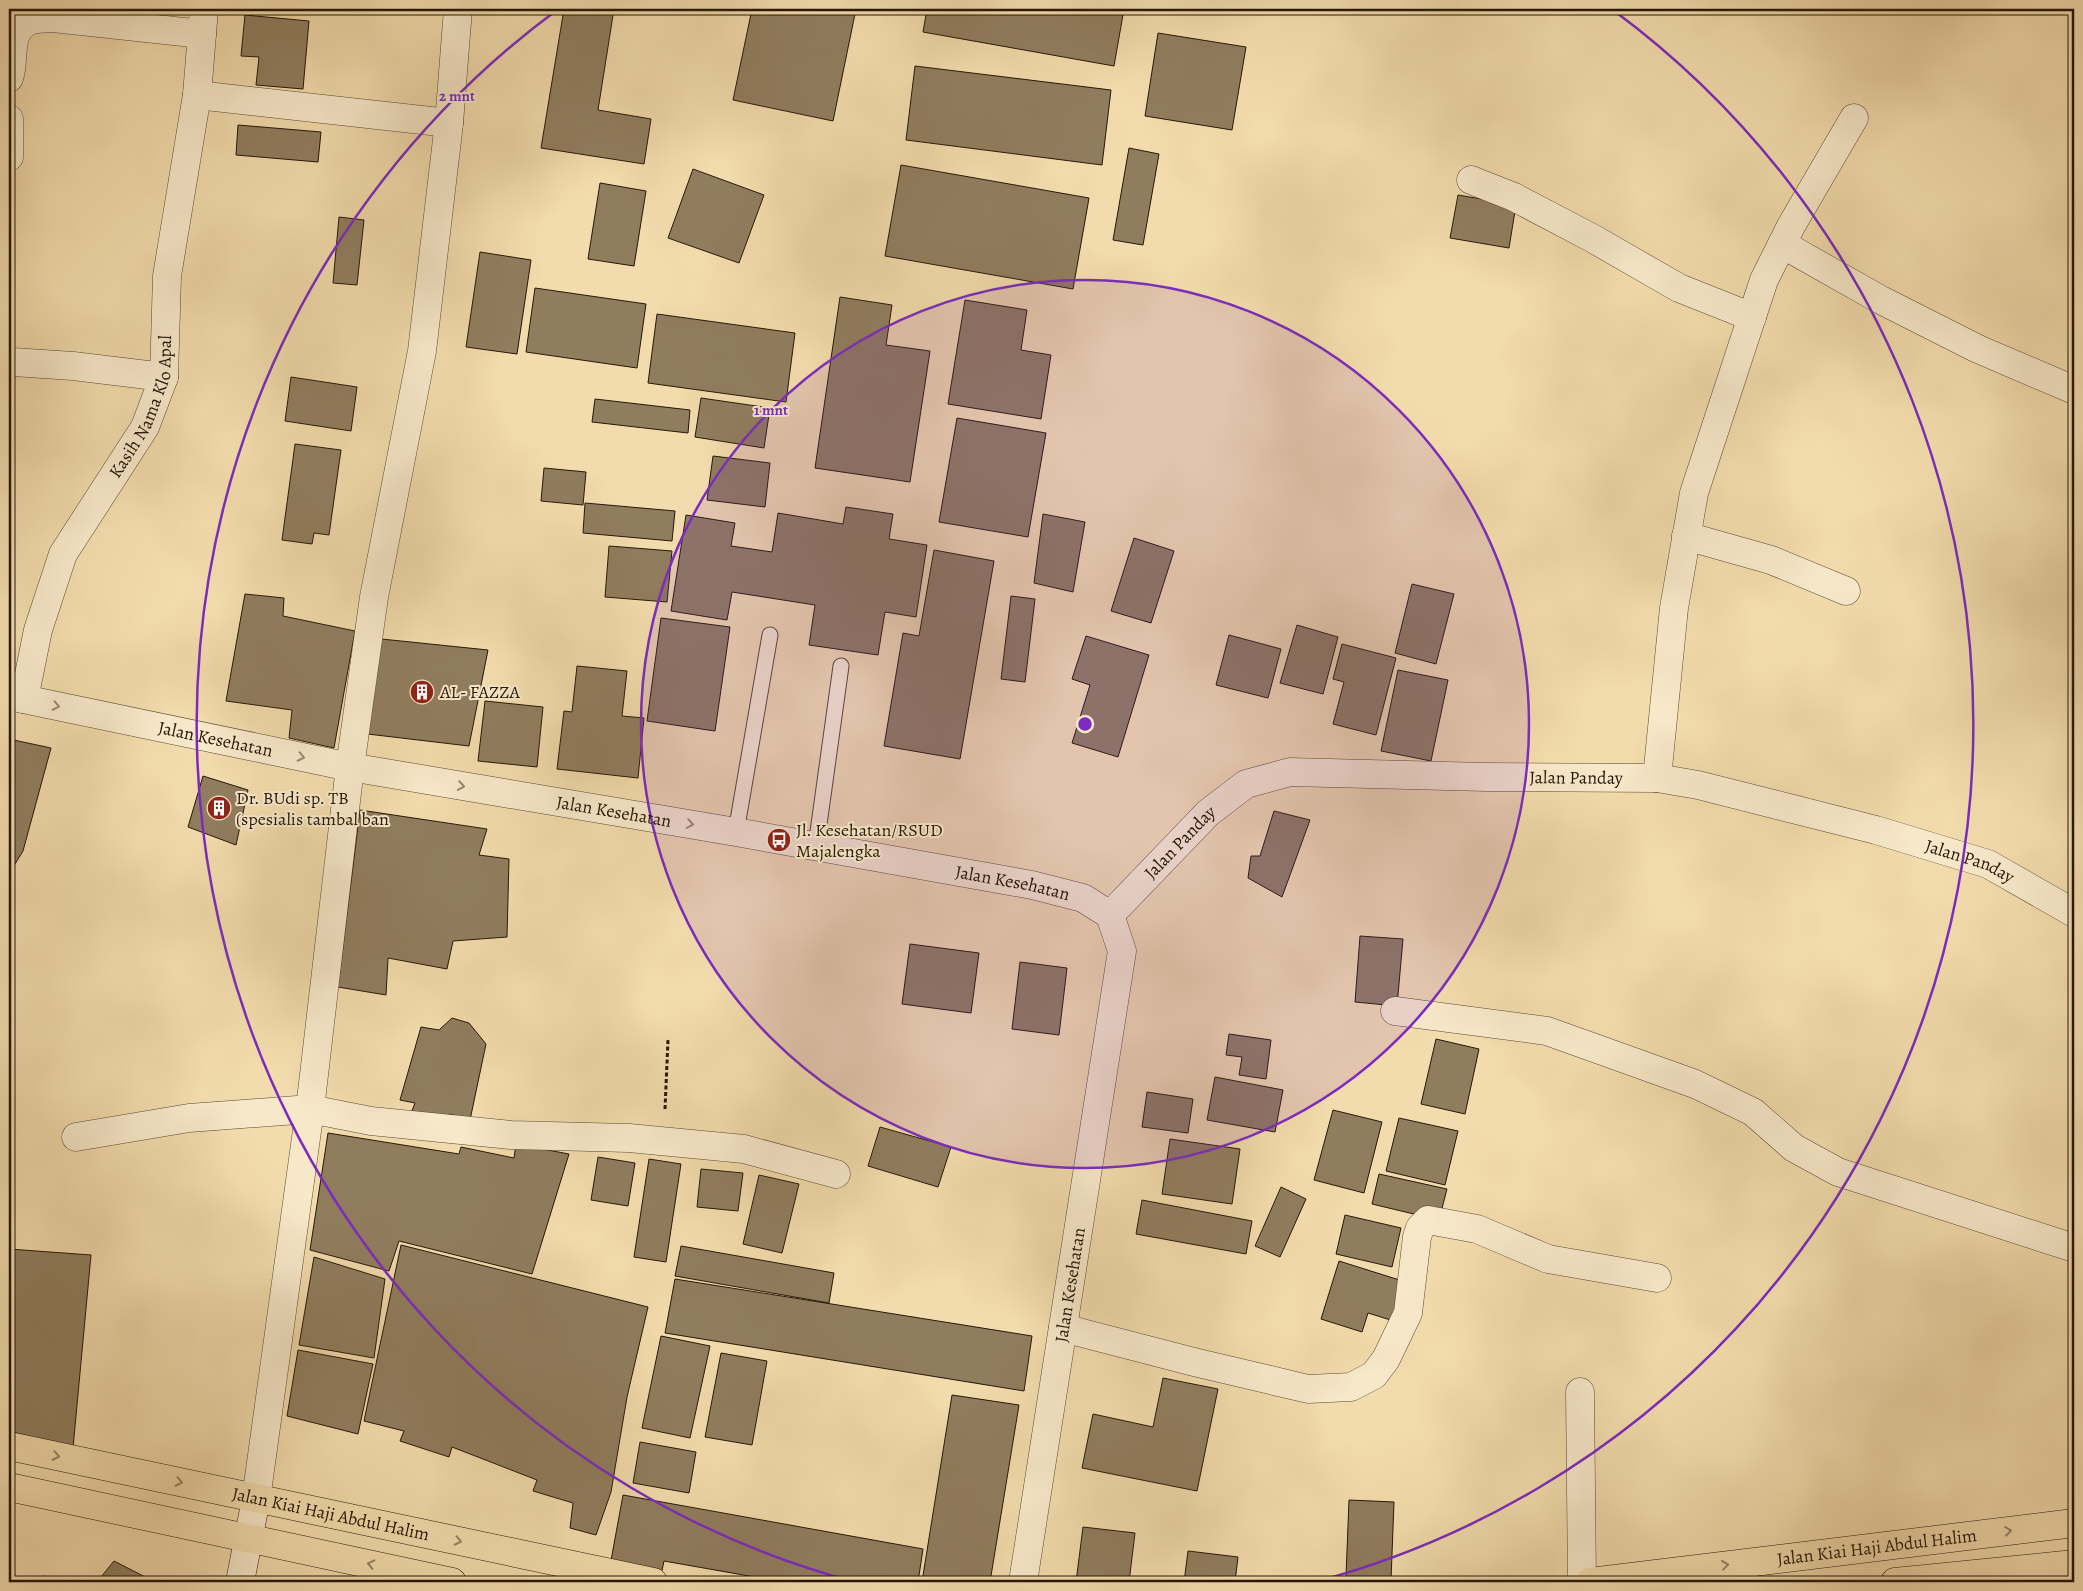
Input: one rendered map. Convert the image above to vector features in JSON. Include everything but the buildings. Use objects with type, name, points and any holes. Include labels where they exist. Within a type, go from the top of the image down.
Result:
[{"type":"main road","name":"Jalan Kiai Haji Abdul Halim","points":[[9,1446],[653,1582]]},
{"type":"main road","points":[[9,1487],[249,1537],[421,1579],[452,1582]]},
{"type":"main road","name":"Jalan Kiai Haji Abdul Halim","points":[[1590,1582],[2074,1523]]},
{"type":"main road","points":[[1896,1582],[2074,1564]]},
{"type":"street","points":[[240,1582],[256,1499],[310,1109],[350,767],[374,597],[422,351],[449,123],[458,9]]},
{"type":"street","points":[[9,78],[12,44],[18,31],[30,21],[53,18],[203,21]]},
{"type":"street","name":"Kasih Nama Klo Apal","points":[[16,697],[63,554],[145,427],[164,377],[167,276],[197,95],[203,21]]},
{"type":"street","points":[[197,95],[449,123]]},
{"type":"street","points":[[1657,778],[1674,608],[1694,493],[1764,280],[1782,244],[1854,118]]},
{"type":"street","points":[[9,120],[9,157]]},
{"type":"street","points":[[1471,180],[1514,197],[1592,238],[1679,288],[1752,317]]},
{"type":"street","points":[[1782,244],[1881,300],[1978,349],[2074,390]]},
{"type":"street","points":[[13,362],[73,366],[164,377]]},
{"type":"street","points":[[1686,536],[1772,560],[1846,590]]},
{"type":"street","name":"Jalan Kesehatan","points":[[16,697],[350,767],[736,832],[1032,885],[1083,898],[1110,915],[1122,951],[1023,1582]]},
{"type":"street","name":"Jalan Panday","points":[[1110,915],[1208,814],[1246,784],[1290,772],[1486,777],[1657,778],[1698,785],[1876,830],[1988,864],[2074,913]]},
{"type":"street","points":[[1395,1011],[1547,1031],[1695,1084],[1752,1112],[1794,1148],[1838,1172],[2074,1248]]},
{"type":"street","points":[[76,1137],[189,1118],[310,1109],[370,1122],[510,1135],[588,1136],[744,1149],[836,1174]]},
{"type":"street","points":[[1063,1328],[1308,1389],[1351,1387],[1374,1375],[1386,1359],[1408,1313],[1417,1237],[1420,1228],[1428,1220],[1477,1229],[1548,1259],[1657,1278]]},
{"type":"street","points":[[1580,1392],[1582,1582]]},
{"type":"lane","points":[[736,832],[770,635]]},
{"type":"lane","points":[[816,846],[841,666]]},
{"type":"path","points":[[664,1142],[668,1040]]},
{"type":"place","name":"AL- FAZZA","points":[[422,692]]},
{"type":"place","name":"Dr. BUdi sp. TB (spesialis tambal ban","points":[[219,808]]},
{"type":"place","name":"Jl. Kesehatan/RSUD Majalengka","points":[[779,840]]}]
